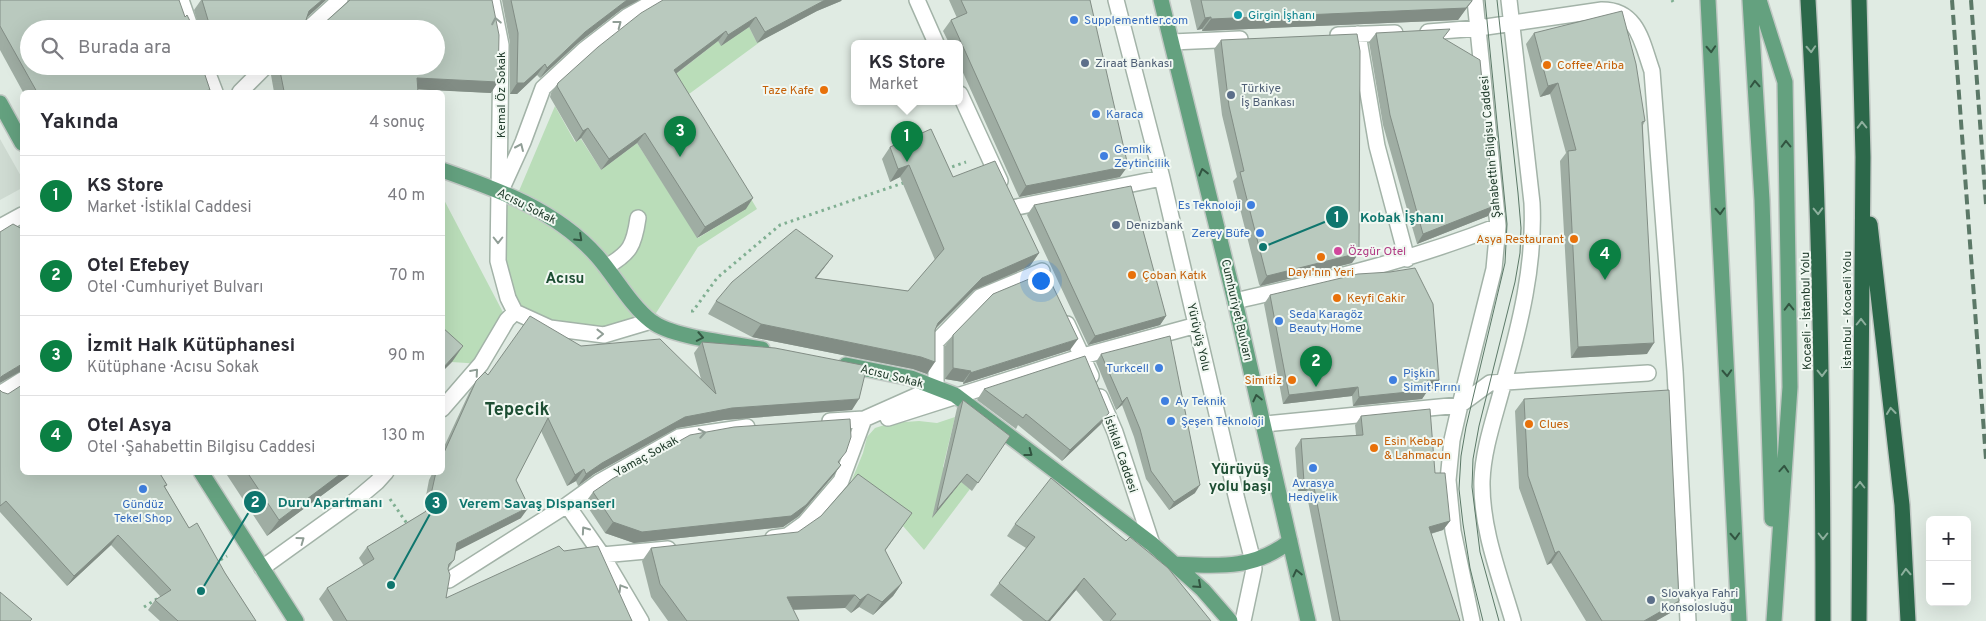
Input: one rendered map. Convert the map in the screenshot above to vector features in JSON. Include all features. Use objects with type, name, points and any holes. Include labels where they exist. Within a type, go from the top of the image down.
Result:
[{"type":"highway","name":"Kocaeli - İstanbul Yolu","points":[[1808,0],[1820,274],[1823,621]]},
{"type":"highway","name":"İstanbul - Kocaeli Yolu","points":[[1859,0],[1863,157],[1859,621]]},
{"type":"highway","points":[[1863,157],[1902,505],[1908,621]]},
{"type":"main road","name":"Cumhuriyet Bulvarı","points":[[1160,0],[1235,301],[1308,621]]},
{"type":"main road","points":[[1708,0],[1739,621]]},
{"type":"main road","points":[[1750,0],[1762,200],[1775,605]]},
{"type":"main road","points":[[1758,0],[1785,82],[1790,387],[1774,621]]},
{"type":"main road","points":[[0,103],[20,139]]},
{"type":"main road","name":"Acısu Sokak","points":[[445,171],[500,192],[546,213],[565,226],[597,256],[651,321],[666,329],[685,334],[781,352]]},
{"type":"main road","name":"Acısu Sokak","points":[[829,362],[912,378],[955,396],[1152,544],[1203,590],[1230,621]]},
{"type":"main road","points":[[203,475],[296,621]]},
{"type":"main road","points":[[1174,564],[1235,565],[1253,561],[1272,553],[1290,541]]},
{"type":"street","points":[[181,0],[188,20]]},
{"type":"street","points":[[318,20],[340,0]]},
{"type":"street","name":"Kemal Öz Sokak","points":[[492,0],[501,45],[498,261],[508,298],[516,312]]},
{"type":"street","points":[[500,192],[543,88],[584,50],[628,16],[657,0]]},
{"type":"street","points":[[917,0],[935,40]]},
{"type":"street","name":"Yürüyüş Yolu","points":[[1116,0],[1162,178],[1253,561]]},
{"type":"street","name":"Şahabettin Bilgisu Caddesi","points":[[1472,621],[1453,531],[1448,480],[1452,440],[1494,269],[1498,226],[1476,0]]},
{"type":"street","points":[[1509,0],[1533,229],[1532,256],[1524,304],[1487,450],[1482,480],[1490,544],[1513,621]]},
{"type":"street","points":[[1319,35],[1479,28],[1602,10],[1614,10],[1624,14],[1639,34],[1652,72],[1675,371],[1688,621]]},
{"type":"street","points":[[1358,34],[1377,146],[1407,259]]},
{"type":"street","points":[[1172,42],[1251,38]]},
{"type":"street","points":[[208,75],[214,90]]},
{"type":"street","points":[[242,90],[257,75]]},
{"type":"street","points":[[963,101],[1020,224]]},
{"type":"street","points":[[1012,208],[1162,178]]},
{"type":"street","points":[[0,227],[20,216]]},
{"type":"street","points":[[606,267],[622,258],[634,241],[638,218]]},
{"type":"street","points":[[1235,301],[1407,259],[1498,226]]},
{"type":"street","points":[[1034,255],[1050,288]]},
{"type":"street","points":[[762,540],[787,536],[805,523],[841,481],[863,423],[936,387],[936,342],[980,297],[1042,271]]},
{"type":"street","points":[[445,406],[482,364],[507,320],[516,312],[550,328],[604,335],[651,321]]},
{"type":"street","name":"İstiklal Caddesi","points":[[1062,314],[1083,356],[1116,432],[1152,544]]},
{"type":"street","points":[[818,422],[863,423],[1083,356],[1197,325]]},
{"type":"street","points":[[1264,424],[1460,405],[1490,383],[1648,373]]},
{"type":"street","points":[[0,394],[20,381]]},
{"type":"street","name":"Yamaç Sokak","points":[[448,580],[599,482],[678,437],[725,429],[763,426]]},
{"type":"street","points":[[262,568],[351,504],[382,477]]},
{"type":"street","points":[[567,504],[602,555],[641,621]]},
{"type":"street","points":[[602,555],[682,548]]},
{"type":"street","points":[[1242,621],[1254,569],[1253,561]]},
{"type":"path","points":[[940,171],[968,162],[986,153]]},
{"type":"path","points":[[693,311],[717,278],[780,225],[911,181]]},
{"type":"path","points":[[382,477],[410,527]]},
{"type":"path","points":[[210,566],[227,556]]},
{"type":"path","points":[[144,607],[169,592]]},
{"type":"shaded area","points":[[0,139],[20,174],[20,189],[0,200]]},
{"type":"green space","points":[[749,27],[757,43],[764,39],[689,94],[757,209],[698,247],[651,321],[604,335],[550,328],[508,298],[500,192],[516,198],[555,106],[575,142],[581,139],[601,170],[637,143],[698,238],[745,209],[661,86],[718,41],[721,45]]},
{"type":"green space","points":[[445,202],[507,320],[481,364],[452,362],[445,355]]},
{"type":"green space","points":[[955,417],[943,467],[970,489],[924,550],[903,526],[849,487],[863,453],[867,437],[875,428],[891,423],[919,421],[937,423]]},
{"type":"building","points":[[0,0],[179,0],[185,17],[187,15],[190,20],[20,20],[20,62],[0,26]]},
{"type":"building","points":[[202,0],[322,0],[309,11],[306,20],[208,20]]},
{"type":"building","points":[[350,0],[492,0],[499,35],[498,82],[417,78],[418,90],[284,90],[281,75],[445,75],[445,20],[328,20]]},
{"type":"building","points":[[511,0],[627,0],[585,32],[547,68],[545,64],[524,83],[517,83],[518,33]]},
{"type":"building","points":[[663,0],[825,0],[765,32],[756,17],[728,35],[726,31],[674,70],[753,198],[705,227],[645,133],[609,159],[588,128],[583,131],[557,86],[598,47],[641,13]]},
{"type":"building","points":[[961,0],[1090,0],[1128,166],[1026,186],[963,47],[963,40],[960,40],[951,20],[967,13]]},
{"type":"building","points":[[1201,0],[1472,1],[1466,8],[1211,19],[1211,17],[1205,18]]},
{"type":"building","points":[[1622,11],[1636,64],[1645,121],[1642,122],[1654,343],[1578,347],[1568,151],[1576,150],[1558,83],[1548,86],[1534,33]]},
{"type":"building","points":[[1450,29],[1443,38],[1480,60],[1494,206],[1423,234],[1390,115],[1376,33]]},
{"type":"building","points":[[1357,34],[1360,51],[1359,253],[1267,276],[1240,172],[1244,171],[1229,106],[1221,40]]},
{"type":"building","points":[[27,75],[205,75],[210,90],[36,90]]},
{"type":"building","points":[[931,129],[953,177],[995,161],[1039,253],[982,278],[938,323],[935,330],[935,362],[921,357],[761,324],[716,301],[732,282],[796,229],[833,256],[815,278],[908,291],[944,249],[909,165],[898,169],[890,147]]},
{"type":"building","points":[[1131,186],[1166,316],[1095,336],[1034,205]]},
{"type":"building","points":[[13,224],[20,228],[20,365],[0,378],[0,232]]},
{"type":"building","points":[[1415,268],[1433,304],[1439,380],[1427,381],[1428,390],[1359,397],[1358,387],[1289,395],[1270,295],[1358,274]]},
{"type":"building","points":[[1046,272],[1078,339],[970,373],[971,371],[953,368],[953,335],[993,294]]},
{"type":"building","points":[[530,316],[581,346],[660,339],[716,394],[702,342],[775,348],[867,366],[859,399],[732,408],[685,417],[602,463],[586,474],[584,469],[575,475],[548,418],[516,480],[529,507],[457,543],[454,560],[449,564],[448,569],[450,575],[446,598],[559,546],[564,551],[598,546],[632,621],[347,621],[327,588],[374,559],[367,547],[433,507],[432,490],[435,475],[445,475],[445,450],[476,381],[485,372],[488,375]]},
{"type":"building","points":[[445,330],[463,346],[445,366]]},
{"type":"building","points":[[1170,336],[1200,485],[1174,502],[1151,471],[1140,429],[1127,397],[1122,402],[1101,354]]},
{"type":"building","points":[[1085,356],[1109,413],[1070,450],[1026,414],[1023,418],[984,389]]},
{"type":"building","points":[[20,386],[20,475],[161,475],[167,485],[164,486],[189,528],[197,523],[225,573],[256,621],[178,621],[155,600],[171,590],[118,535],[74,576],[6,501],[0,506],[0,390],[8,394]]},
{"type":"building","points":[[1669,390],[1679,601],[1644,621],[1602,621],[1559,551],[1555,553],[1528,476],[1524,399]]},
{"type":"building","points":[[963,400],[1010,436],[978,483],[967,474],[937,510]]},
{"type":"building","points":[[1430,409],[1435,473],[1445,473],[1450,521],[1429,527],[1460,621],[1340,621],[1313,482],[1304,482],[1301,439],[1363,435],[1361,416]]},
{"type":"building","points":[[850,419],[851,437],[846,452],[838,462],[841,465],[806,505],[791,516],[642,532],[613,522],[593,492],[612,479],[690,435],[734,427]]},
{"type":"building","points":[[858,474],[912,513],[885,550],[902,583],[882,602],[868,594],[860,600],[855,595],[787,597],[799,621],[687,621],[660,584],[651,548],[798,532],[821,516]]},
{"type":"building","points":[[249,475],[339,475],[279,520]]},
{"type":"building","points":[[1051,478],[1126,541],[1130,537],[1168,568],[1211,621],[1110,621],[1116,614],[1084,578],[1046,621],[999,583],[1035,537],[1015,524]]},
{"type":"building","points":[[0,592],[32,619],[30,621],[0,621]]},
{"type":"tram line","points":[[1483,621],[1470,568],[1459,489],[1461,456],[1466,427],[1505,263],[1507,224],[1485,0]]},
{"type":"tram line","points":[[1497,0],[1518,193],[1521,228],[1520,253],[1515,282],[1479,426],[1473,459],[1472,487],[1480,552],[1499,621]]},
{"type":"railway","points":[[1952,0],[1986,459]]},
{"type":"railway","points":[[1971,0],[1986,204]]},
{"type":"place","name":"Girgin İşhanı","points":[[1238,15]]},
{"type":"place","name":"Supplementler.com","points":[[1074,20]]},
{"type":"place","name":"Ziraat Bankası","points":[[1085,63]]},
{"type":"place","name":"Coffee Ariba","points":[[1547,65]]},
{"type":"place","name":"Taze Kafe","points":[[824,90]]},
{"type":"place","name":"Türkiye İş Bankası","points":[[1231,95]]},
{"type":"place","name":"Karaca","points":[[1096,114]]},
{"type":"place","name":"Gemlik Zeytincilik","points":[[1104,156]]},
{"type":"place","name":"İzmit Halk Kütüphanesi","points":[[680,157]]},
{"type":"place","name":"KS Store","points":[[907,162]]},
{"type":"place","name":"Es Teknoloji","points":[[1251,205]]},
{"type":"place","name":"Denizbank","points":[[1116,225]]},
{"type":"place","name":"Zerey Büfe","points":[[1260,233]]},
{"type":"place","name":"Asya Restaurant","points":[[1574,239]]},
{"type":"place","name":"Kobak İşhanı","points":[[1263,247]]},
{"type":"place","name":"Özgür Otel","points":[[1338,251]]},
{"type":"place","name":"Dayı'nın Yeri","points":[[1321,257]]},
{"type":"place","name":"Çoban Katık","points":[[1132,275]]},
{"type":"place","name":"Otel Asya","points":[[1605,280]]},
{"type":"place","name":"Keyfi Cakir","points":[[1337,298]]},
{"type":"place","name":"Seda Karagöz Beauty Home","points":[[1279,321]]},
{"type":"place","name":"Turkcell","points":[[1159,368]]},
{"type":"place","name":"Simitİz","points":[[1292,380]]},
{"type":"place","name":"Pişkin Simit Fırını","points":[[1393,380]]},
{"type":"place","name":"Otel Efebey","points":[[1316,387]]},
{"type":"place","name":"Ay Teknik","points":[[1165,401]]},
{"type":"place","name":"Şeşen Teknoloji","points":[[1171,421]]},
{"type":"place","name":"Clues","points":[[1529,424]]},
{"type":"place","name":"Esin Kebap & Lahmacun","points":[[1374,448]]},
{"type":"place","name":"Avrasya Hediyelik","points":[[1313,468]]},
{"type":"place","name":"Gündüz Tekel Shop","points":[[143,489]]},
{"type":"place","name":"Verem Savaş Dispanseri","points":[[391,585]]},
{"type":"place","name":"Duru Apartmanı","points":[[201,591]]},
{"type":"place","name":"Slovakya Fahri Konsolosluğu","points":[[1651,600]]},
{"type":"district","name":"Acısu","points":[[565,278]]},
{"type":"district","name":"Tepecik","points":[[517,409]]},
{"type":"district","name":"Yürüyüş yolu başı","points":[[1240,478]]}]
